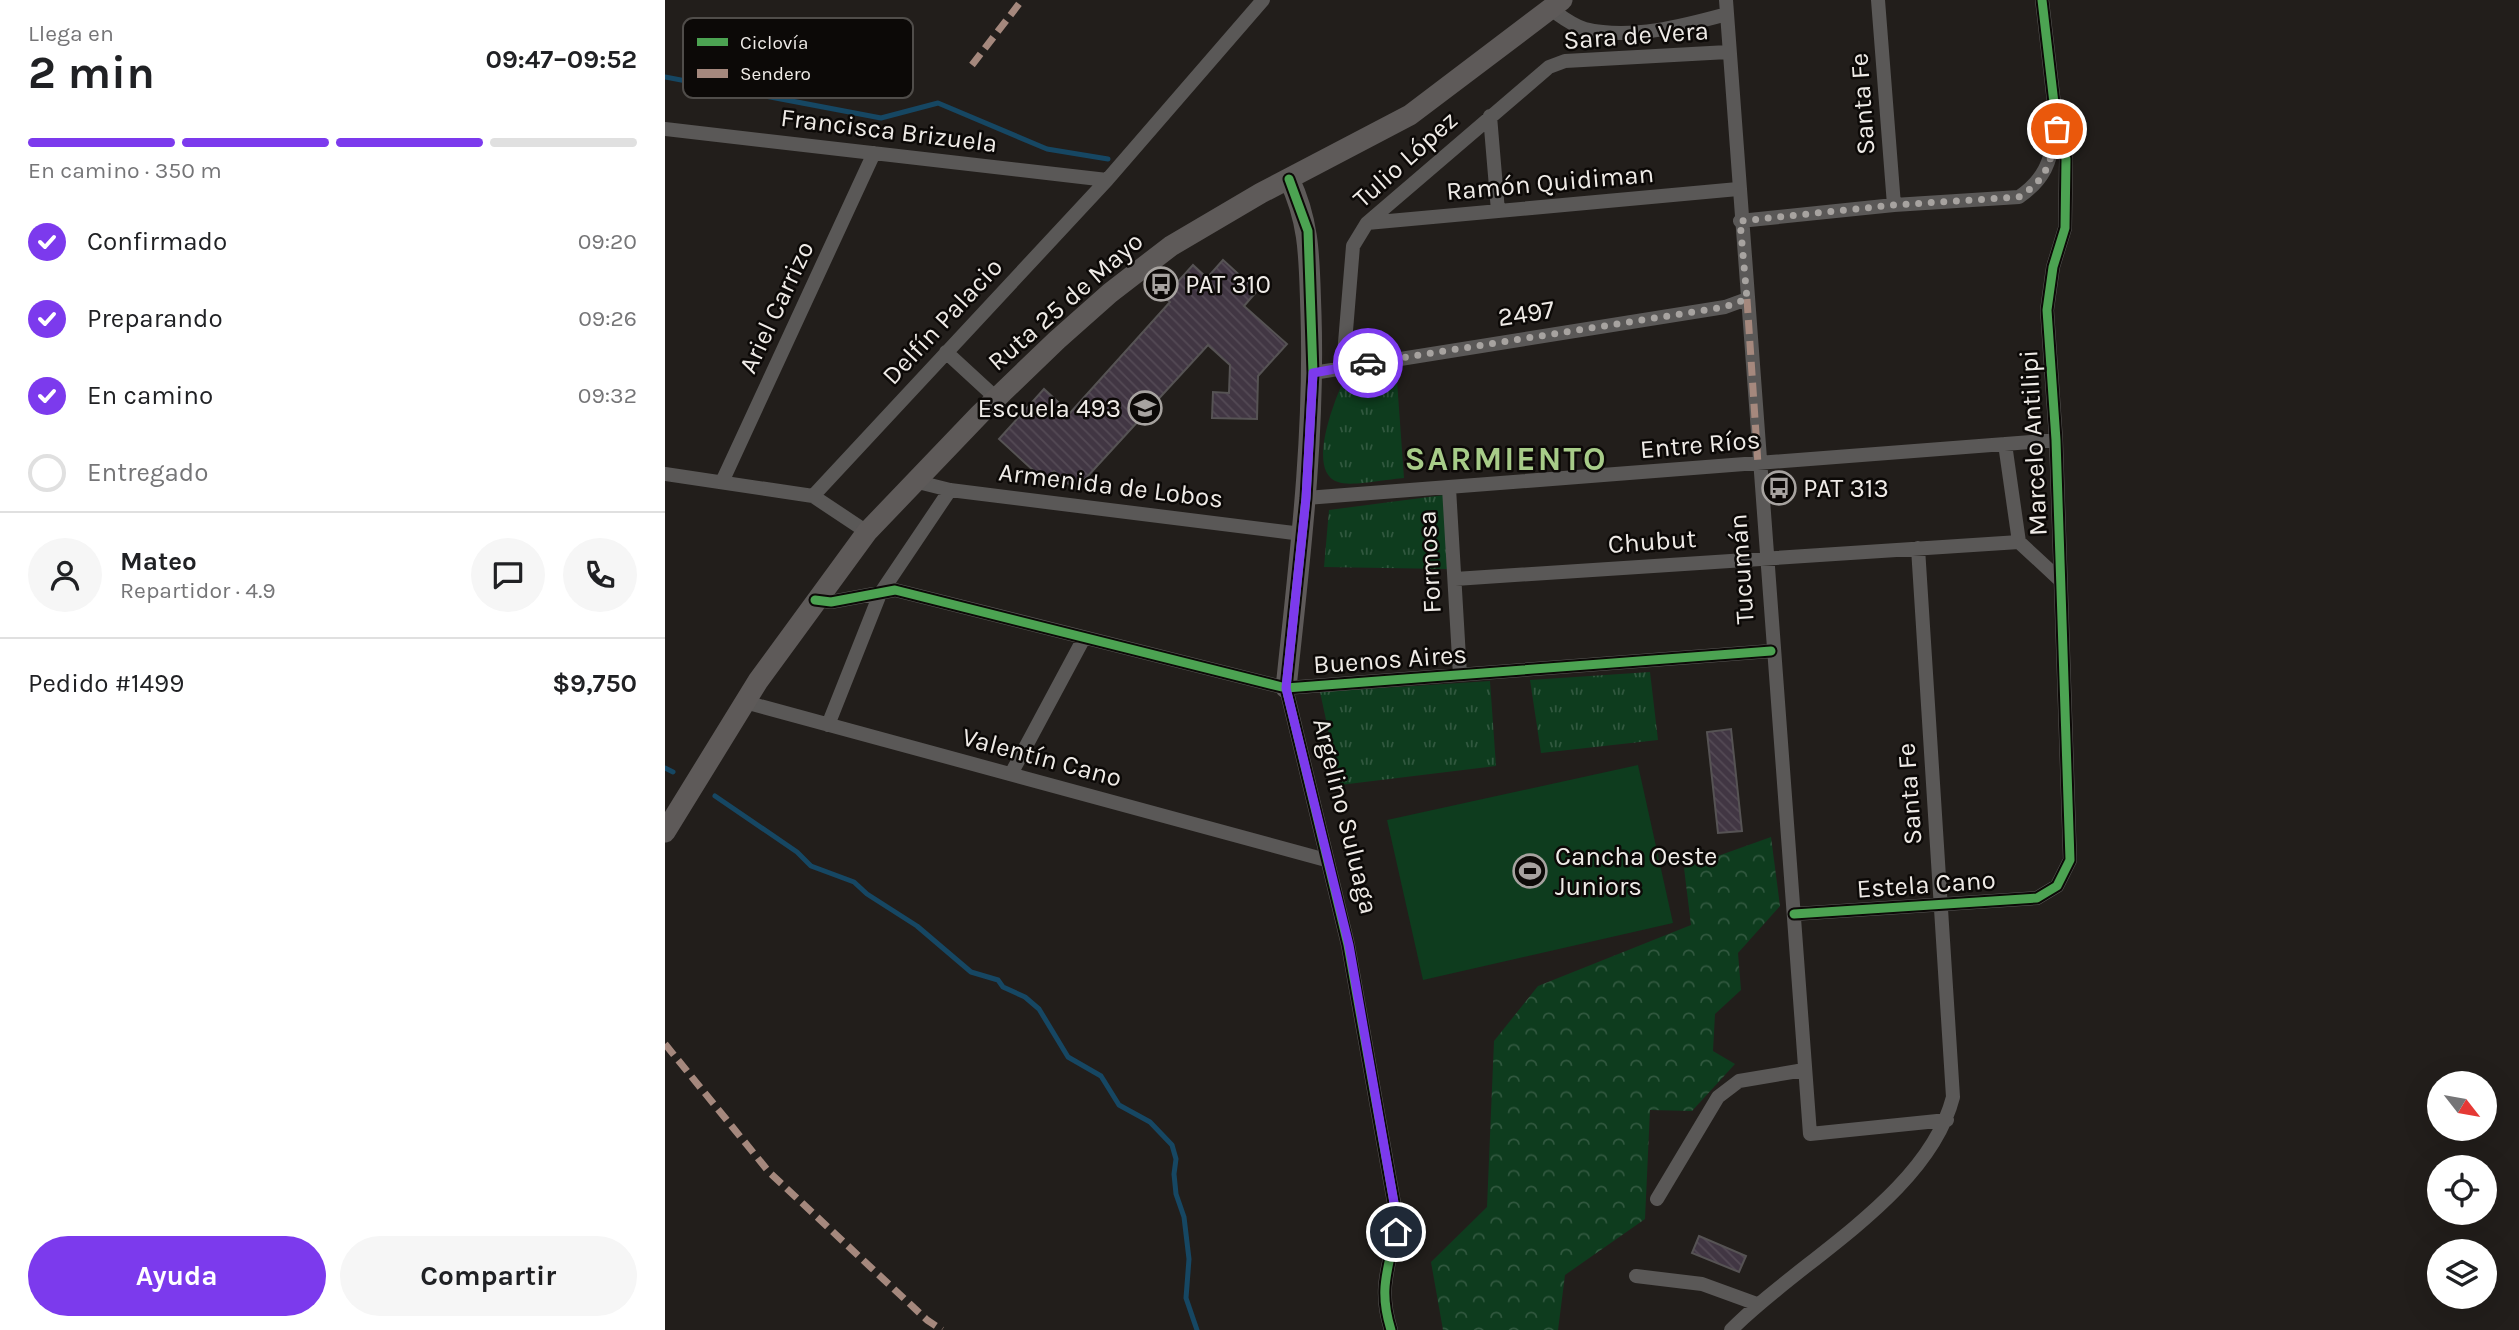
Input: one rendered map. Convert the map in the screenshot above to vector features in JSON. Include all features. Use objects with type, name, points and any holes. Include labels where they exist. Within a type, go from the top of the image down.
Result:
[{"type":"main road","name":"Ruta 25 de Mayo","points":[[665,832],[745,702],[815,600],[867,532],[996,398],[1109,293],[1171,246],[1410,115],[1557,5]]},
{"type":"main road","name":"Argelino Suluaga","points":[[1286,688],[1306,498],[1313,373],[1308,231],[1289,179]]},
{"type":"street","name":"Delfín Palacio","points":[[813,496],[1107,180],[1263,0]]},
{"type":"street","name":"Santa Fe","points":[[1878,0],[1894,205]]},
{"type":"street","name":"Marcelo Antilipi","points":[[2042,0],[2057,129],[2066,159],[2067,186],[2065,228],[2053,267],[2047,310],[2056,440],[2070,860],[2057,886]]},
{"type":"street","points":[[1557,5],[1579,26],[1610,32],[1671,28],[1726,7]]},
{"type":"street","name":"Tucumán","points":[[1726,7],[1771,651],[1810,1134],[1947,1120]]},
{"type":"street","name":"Sara de Vera","points":[[1549,67],[1565,61],[1728,52]]},
{"type":"street","name":"Tulio López","points":[[1343,367],[1353,246],[1367,223],[1549,67]]},
{"type":"street","name":"Tulio López","points":[[1490,116],[1498,211]]},
{"type":"street","name":"Francisca Brizuela","points":[[665,129],[1107,180]]},
{"type":"street","points":[[1740,221],[1894,205],[2019,197],[2035,186],[2049,168],[2057,129]]},
{"type":"street","name":"Ariel Carrizo","points":[[722,482],[874,153]]},
{"type":"street","name":"Ramón Quidiman","points":[[1367,223],[1738,189]]},
{"type":"street","name":"2497","points":[[1313,373],[1725,307],[1747,299]]},
{"type":"street","points":[[946,352],[996,398]]},
{"type":"street","name":"Entre Ríos","points":[[1306,498],[2056,440]]},
{"type":"street","name":"Marcelo Antilipi","points":[[2005,444],[2019,542],[2060,580]]},
{"type":"street","points":[[665,474],[813,496],[867,532]]},
{"type":"street","name":"Armenida de Lobos","points":[[915,481],[950,490],[1302,534]]},
{"type":"street","name":"Formosa","points":[[1449,488],[1460,675]]},
{"type":"street","points":[[828,724],[880,594],[950,490]]},
{"type":"street","name":"Chubut","points":[[1455,579],[2019,542]]},
{"type":"street","name":"Santa Fe","points":[[1918,548],[1953,1097],[1947,1120]]},
{"type":"street","name":"Buenos Aires","points":[[815,600],[831,602],[895,590],[1286,688],[1771,651]]},
{"type":"street","points":[[1011,774],[1084,638]]},
{"type":"street","name":"Argelino Suluaga","points":[[1286,688],[1349,945],[1396,1214],[1382,1288],[1383,1305],[1391,1330]]},
{"type":"street","name":"Valentín Cano","points":[[745,702],[1327,860]]},
{"type":"street","name":"Estela Cano","points":[[1794,914],[2036,898],[2057,886]]},
{"type":"street","points":[[1657,1199],[1718,1097],[1739,1081],[1804,1070]]},
{"type":"street","points":[[1731,1330],[1757,1304],[1888,1199],[1947,1120]]},
{"type":"street","points":[[1636,1276],[1702,1284],[1757,1304]]},
{"type":"green space","points":[[1376,367],[1396,367],[1404,478],[1360,483],[1338,482],[1329,476],[1324,465],[1323,451],[1329,420],[1343,382]]},
{"type":"green space","points":[[1444,495],[1447,569],[1324,567],[1329,510]]},
{"type":"green space","points":[[1650,672],[1658,740],[1541,753],[1530,680]]},
{"type":"green space","points":[[1490,681],[1496,766],[1340,785],[1320,692]]},
{"type":"green space","name":"Cancha Oeste Juniors","points":[[1638,765],[1673,923],[1423,980],[1387,820]]},
{"type":"green space","points":[[1771,837],[1780,906],[1738,953],[1741,990],[1715,1014],[1713,1051],[1735,1064],[1692,1111],[1650,1110],[1645,1219],[1565,1275],[1558,1330],[1443,1330],[1431,1262],[1487,1207],[1494,1041],[1538,986],[1691,925],[1684,868]]},
{"type":"building","points":[[1223,260],[1257,291],[1244,306],[1287,344],[1258,376],[1257,419],[1212,418],[1213,392],[1229,393],[1230,365],[1208,345],[1075,490],[1054,471],[1045,481],[999,439],[1044,389],[1070,413],[1170,302],[1164,297],[1193,265],[1207,278]]},
{"type":"building","points":[[1731,729],[1742,831],[1718,833],[1707,732]]},
{"type":"building","points":[[1699,1236],[1746,1256],[1739,1272],[1692,1253]]},
{"type":"waterway","points":[[665,77],[683,80]]},
{"type":"waterway","points":[[776,98],[881,118],[938,103],[1047,149],[1108,159]]},
{"type":"waterway","points":[[665,768],[673,772]]},
{"type":"waterway","points":[[715,796],[797,852],[811,866],[854,882],[867,894],[917,926],[971,972],[998,980],[1003,987],[1025,997],[1039,1009],[1068,1057],[1101,1076],[1119,1105],[1150,1122],[1172,1145],[1176,1159],[1176,1194],[1184,1217],[1189,1259],[1186,1298],[1197,1330]]},
{"type":"marked path","points":[[972,65],[1022,0]]},
{"type":"marked path","points":[[1747,299],[1758,464]]},
{"type":"marked path","points":[[665,1044],[769,1172],[927,1320],[942,1330]]},
{"type":"cycle path","points":[[1794,914],[2037,898],[2057,886],[2070,860],[2056,440],[2047,310],[2053,267],[2065,228],[2066,159],[2057,129],[2042,0]]},
{"type":"cycle path","points":[[1289,179],[1308,231],[1313,373],[1306,498],[1286,688],[1348,945],[1396,1214],[1385,1284],[1391,1330]]},
{"type":"cycle path","points":[[815,600],[831,602],[895,590],[1286,688],[1771,651]]},
{"type":"way so far","points":[[1368,363],[1725,307],[1747,299],[1740,221],[1894,205],[2019,197],[2035,186],[2049,168],[2057,129]]},
{"type":"place","name":"PAT 310","points":[[1161,284]]},
{"type":"place","name":"Escuela 493","points":[[1145,408]]},
{"type":"place","name":"PAT 313","points":[[1779,488]]},
{"type":"place","name":"Cancha Oeste Juniors","points":[[1530,871]]},
{"type":"district","name":"SARMIENTO","points":[[1506,458]]},
{"type":"route","points":[[1368,363],[1313,373],[1306,498],[1286,688],[1349,945],[1396,1214],[1396,1232]]}]
